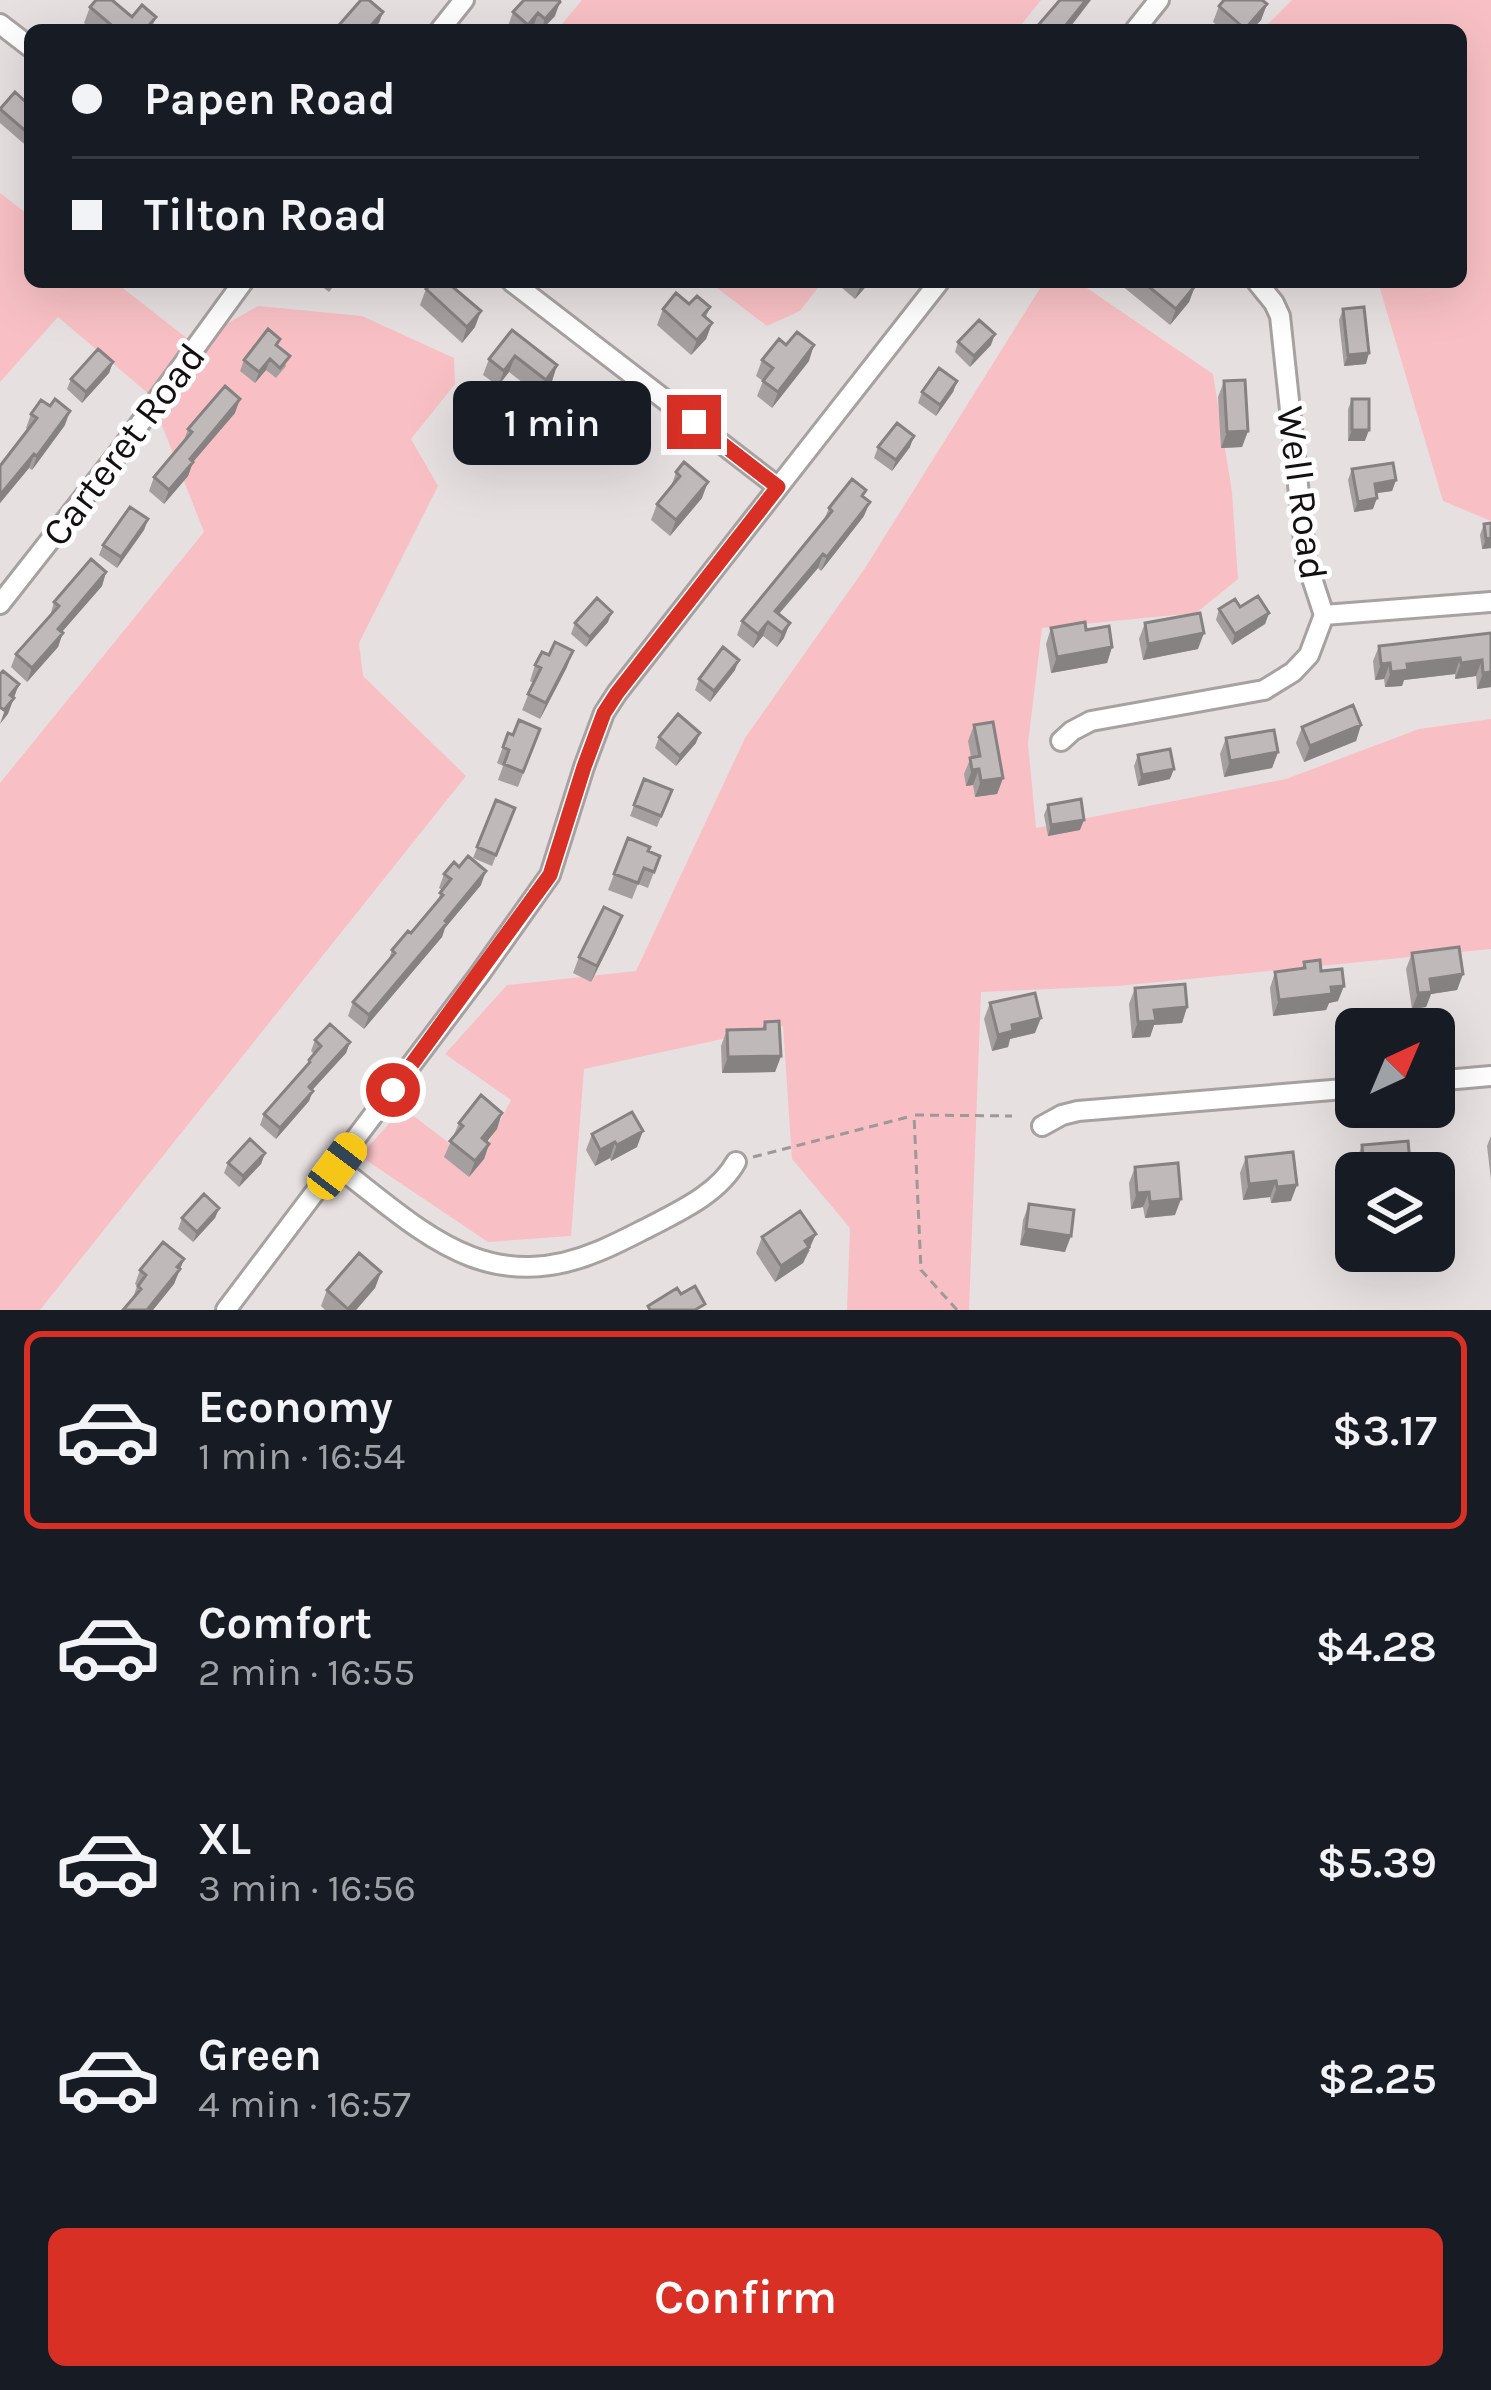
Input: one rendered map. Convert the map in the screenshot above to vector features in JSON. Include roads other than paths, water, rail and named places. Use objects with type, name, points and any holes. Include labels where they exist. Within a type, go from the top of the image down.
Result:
[{"type":"street","points":[[445,24],[464,0]]},
{"type":"street","points":[[1140,24],[1159,0]]},
{"type":"street","points":[[0,24],[24,42]]},
{"type":"street","name":"Carteret Road","points":[[0,604],[239,288]]},
{"type":"street","points":[[520,288],[778,487]]},
{"type":"street","points":[[226,1310],[550,875],[584,767],[604,713],[617,693],[934,288]]},
{"type":"street","name":"Well Road","points":[[1262,288],[1280,316],[1306,560],[1324,615],[1491,602]]},
{"type":"street","points":[[1061,741],[1091,721],[1264,690],[1294,672],[1309,655],[1324,615]]},
{"type":"street","points":[[1455,1079],[1491,1076]]},
{"type":"street","points":[[1042,1126],[1078,1111],[1335,1090]]},
{"type":"street","points":[[337,1166],[451,1250],[495,1266],[520,1267],[572,1260],[617,1243],[705,1196],[736,1162]]}]
